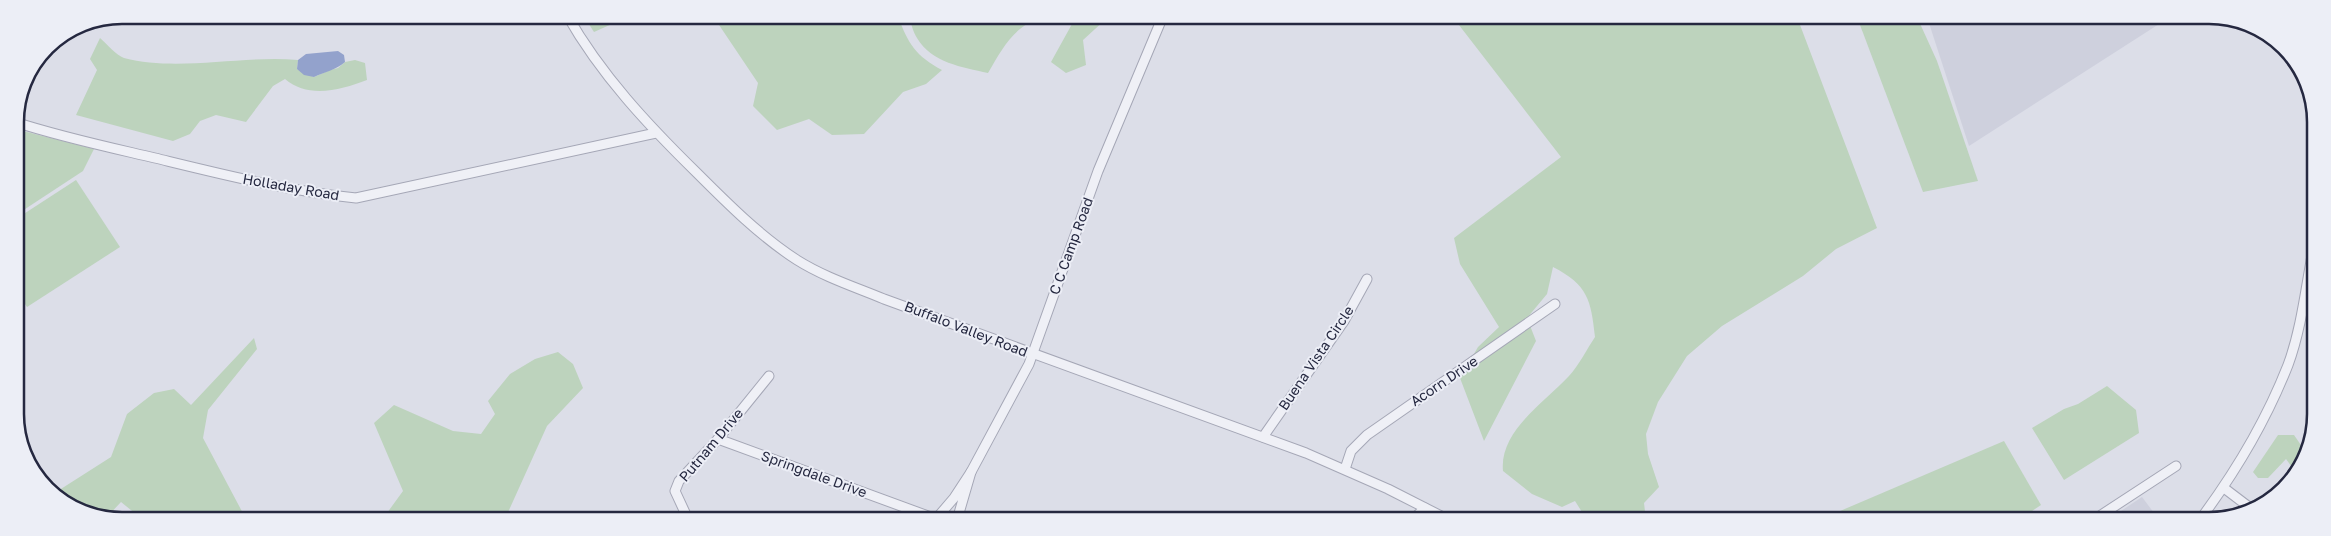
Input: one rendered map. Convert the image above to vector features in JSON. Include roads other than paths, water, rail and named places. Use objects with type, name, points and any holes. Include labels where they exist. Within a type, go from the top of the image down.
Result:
[{"type":"street","name":"Buffalo Valley Road","points":[[573,24],[602,69],[656,133],[742,217],[776,246],[799,261],[851,286],[1031,354],[1263,437],[1345,469],[1433,512]]},
{"type":"street","name":"C C Camp Road","points":[[971,472],[981,449],[1022,380],[1098,171],[1160,24]]},
{"type":"street","name":"Holladay Road","points":[[24,125],[206,171],[318,194],[356,198],[656,133]]},
{"type":"street","name":"Buena Vista Circle","points":[[1263,437],[1339,329],[1367,279]]},
{"type":"street","points":[[2206,512],[2224,488],[2262,424],[2288,364],[2298,328],[2307,281]]},
{"type":"street","name":"Acorn Drive","points":[[1345,469],[1351,452],[1367,435],[1555,304]]},
{"type":"street","name":"Putnam Drive","points":[[684,512],[675,491],[679,481],[718,439],[769,376]]},
{"type":"street","name":"Springdale Drive","points":[[718,439],[918,512]]},
{"type":"street","points":[[2106,512],[2176,466]]},
{"type":"street","points":[[943,512],[971,472]]},
{"type":"street","points":[[959,512],[971,472]]},
{"type":"street","points":[[2224,488],[2247,505]]},
{"type":"street","points":[[1421,512],[1425,508]]},
{"type":"water","points":[[338,51],[344,55],[345,62],[334,69],[314,77],[304,75],[297,69],[298,60],[306,54]]}]
